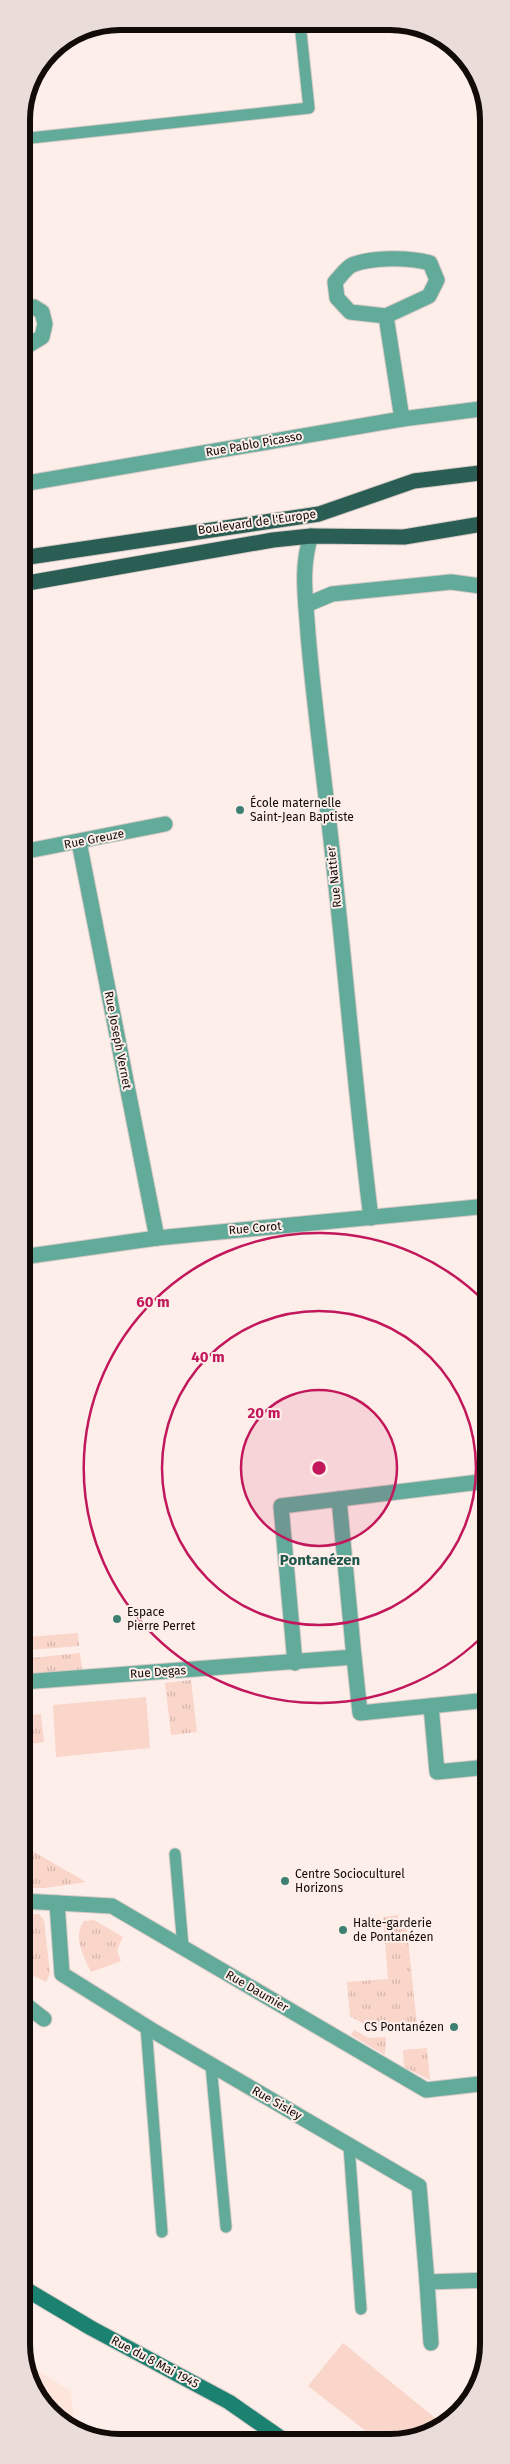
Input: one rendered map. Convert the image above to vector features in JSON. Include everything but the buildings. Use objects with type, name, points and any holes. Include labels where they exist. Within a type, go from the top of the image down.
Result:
[{"type":"main road","name":"Boulevard de l'Europe","points":[[30,557],[319,514],[414,481],[480,473]]},
{"type":"main road","name":"Boulevard de l'Europe","points":[[30,583],[272,540],[310,536],[404,537],[480,524]]},
{"type":"street","points":[[416,259],[430,263],[437,280],[429,296],[386,316],[350,312],[337,298],[336,282],[350,266],[383,260],[416,259]]},
{"type":"street","points":[[30,308],[42,312],[45,324],[42,337],[30,344]]},
{"type":"street","points":[[386,316],[402,418]]},
{"type":"street","name":"Rue Pablo Picasso","points":[[30,483],[402,418],[480,409]]},
{"type":"street","name":"Rue Nattier","points":[[310,536],[306,549],[304,575],[306,605],[356,1096],[371,1218]]},
{"type":"street","points":[[306,605],[332,594],[451,582],[480,586]]},
{"type":"street","name":"Rue Greuze","points":[[30,851],[165,824]]},
{"type":"street","name":"Rue Joseph Vernet","points":[[79,842],[157,1238]]},
{"type":"street","name":"Rue Corot","points":[[30,1256],[157,1238],[480,1207]]},
{"type":"street","points":[[295,1663],[281,1506],[480,1482]]},
{"type":"street","points":[[339,1499],[360,1713],[480,1701]]},
{"type":"street","name":"Rue Degas","points":[[30,1681],[295,1663],[354,1657]]},
{"type":"street","points":[[431,1706],[437,1772],[480,1768]]},
{"type":"street","name":"Rue Daumier","points":[[30,1901],[112,1906],[426,2090],[480,2084]]},
{"type":"street","name":"Rue Sisley","points":[[58,1903],[62,1974],[211,2065],[419,2186],[427,2282]]},
{"type":"street","points":[[30,2008],[44,2019]]},
{"type":"street","points":[[431,2343],[427,2282],[480,2280]]},
{"type":"street","name":"Rue du 8 Mai 1945","points":[[30,2292],[91,2328],[229,2402],[274,2434]]},
{"type":"lane","points":[[30,138],[309,108],[301,30]]},
{"type":"lane","points":[[175,1854],[183,1947]]},
{"type":"lane","points":[[146,2026],[162,2232]]},
{"type":"lane","points":[[211,2065],[226,2227]]},
{"type":"lane","points":[[348,2146],[361,2309]]},
{"type":"shaded area","points":[[33,2368],[71,2391],[74,2421],[56,2408],[45,2394]]},
{"type":"green space","points":[[78,1633],[79,1646],[30,1650],[30,1637]]},
{"type":"green space","points":[[80,1653],[82,1670],[30,1674],[30,1658]]},
{"type":"green space","points":[[191,1680],[197,1732],[171,1735],[165,1683]]},
{"type":"green space","points":[[146,1697],[150,1748],[56,1757],[53,1705]]},
{"type":"green space","points":[[41,1714],[44,1742],[30,1744],[30,1715]]},
{"type":"green space","points":[[30,1850],[86,1882],[46,1888],[30,1888]]},
{"type":"green space","points":[[34,1914],[39,1914],[44,1920],[50,1973],[46,1982],[30,1974],[30,1917]]},
{"type":"green space","points":[[398,1915],[398,1922],[406,1922],[417,2024],[371,2028],[350,2016],[347,1982],[388,1979],[383,1917]]},
{"type":"green space","points":[[94,1920],[123,1937],[117,1950],[121,1961],[91,1972],[80,1946],[79,1933],[84,1921]]},
{"type":"green space","points":[[354,2030],[369,2038],[386,2037],[385,2055],[351,2035]]},
{"type":"green space","points":[[427,2048],[430,2080],[404,2067],[403,2050]]},
{"type":"green space","points":[[343,2343],[438,2420],[413,2431],[370,2434],[308,2386]]},
{"type":"place","name":"École maternelle Saint-Jean Baptiste","points":[[240,810]]},
{"type":"place","name":"Espace Pierre Perret","points":[[117,1619]]},
{"type":"place","name":"Centre Socioculturel Horizons","points":[[285,1881]]},
{"type":"place","name":"Halte-garderie de Pontanézen","points":[[343,1930]]},
{"type":"place","name":"CS Pontanézen","points":[[454,2027]]},
{"type":"district","name":"Pontanézen","points":[[320,1560]]}]
